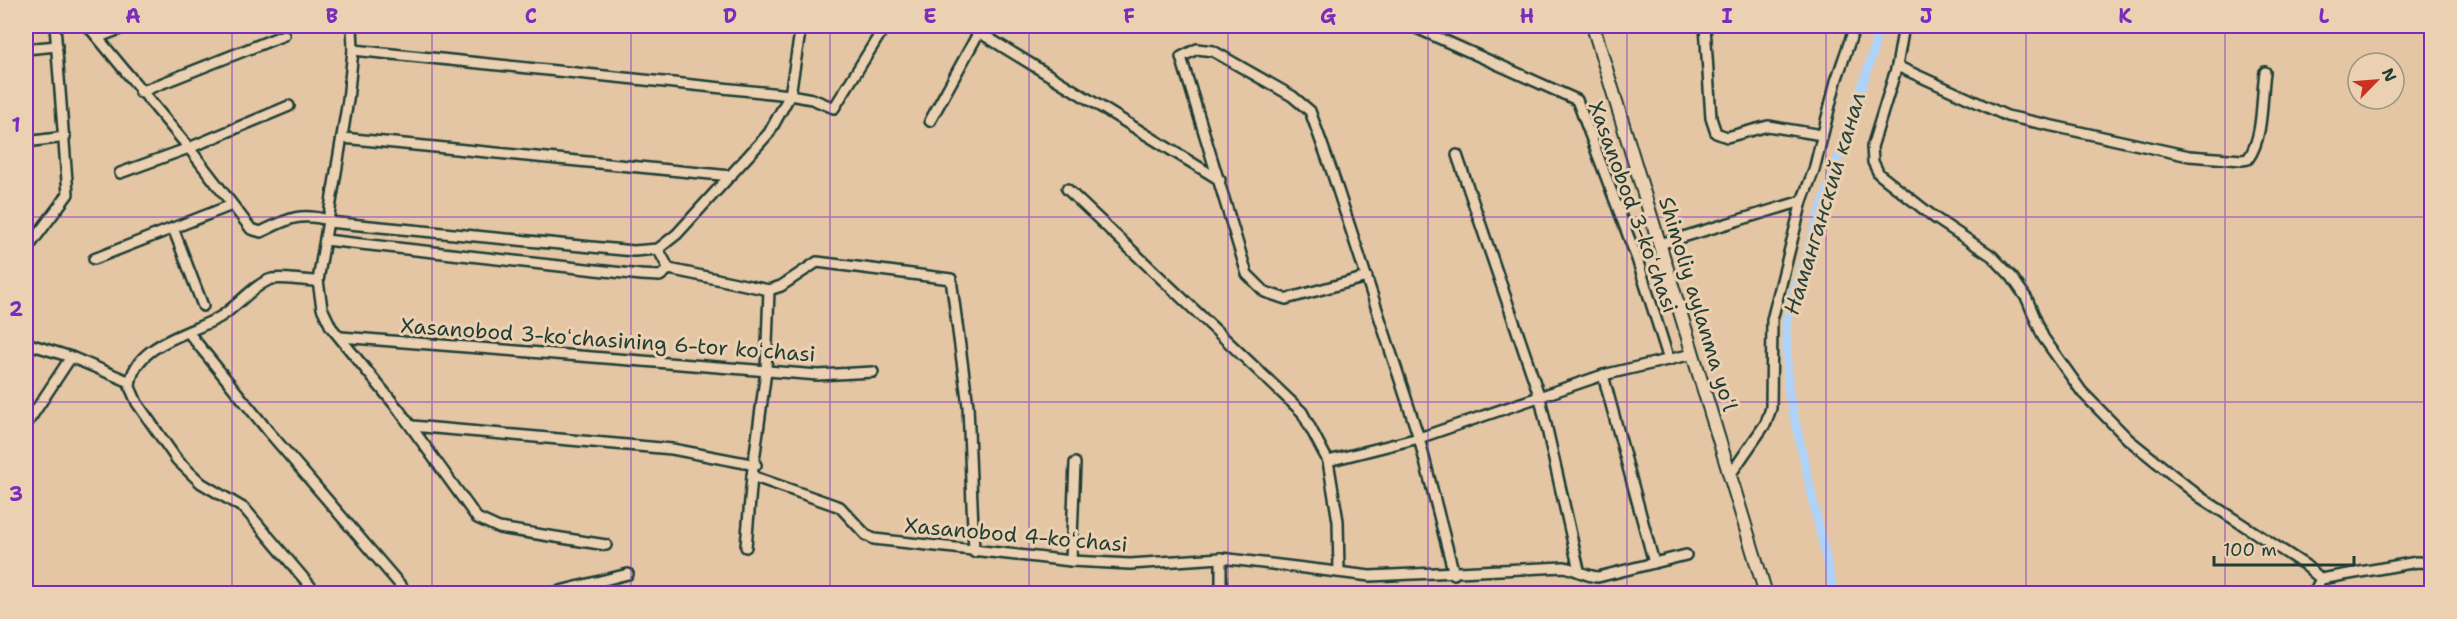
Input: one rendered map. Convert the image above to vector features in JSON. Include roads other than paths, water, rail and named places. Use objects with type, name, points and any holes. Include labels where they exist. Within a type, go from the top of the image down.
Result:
[{"type":"main road","name":"Shimoliy aylanma yoʻl","points":[[1593,26],[1766,594]]},
{"type":"street","points":[[30,245],[68,194],[55,26]]},
{"type":"street","points":[[88,26],[99,37],[140,92],[189,148],[251,229],[258,232],[302,215],[328,221],[634,250],[658,249],[677,234],[769,133],[790,94],[801,26]]},
{"type":"street","points":[[99,37],[128,26]]},
{"type":"street","points":[[352,26],[353,50],[343,138],[318,281],[326,317],[335,333],[341,337],[411,426],[458,494],[486,524],[606,545]]},
{"type":"street","points":[[353,50],[790,94],[837,108],[885,26]]},
{"type":"street","points":[[969,26],[1220,180]]},
{"type":"street","name":"Xasanobod 3-koʻchasi","points":[[1412,26],[1577,100],[1637,259],[1669,360]]},
{"type":"street","points":[[1705,26],[1711,118],[1716,133],[1727,137],[1768,126],[1822,135]]},
{"type":"street","points":[[1730,475],[1766,423],[1771,408],[1772,320],[1802,201],[1814,171],[1836,81],[1855,26]]},
{"type":"street","points":[[1904,26],[1897,66],[1872,147],[1873,162],[1879,174],[1935,218],[1992,256],[2012,277],[2027,299],[2043,337],[2082,392],[2128,439],[2200,497],[2305,565],[2321,579]]},
{"type":"street","points":[[930,121],[979,32]]},
{"type":"street","points":[[140,92],[284,34]]},
{"type":"street","points":[[26,49],[57,46]]},
{"type":"street","points":[[1367,277],[1286,299],[1265,292],[1247,274],[1220,180],[1181,60],[1185,54],[1197,49],[1213,51],[1292,96],[1310,111],[1367,277],[1419,438],[1454,573]]},
{"type":"street","points":[[1897,66],[2007,117],[2189,156],[2242,160],[2248,159],[2252,153],[2257,136],[2265,72]]},
{"type":"street","points":[[120,173],[189,148],[289,106]]},
{"type":"street","points":[[26,142],[65,137]]},
{"type":"street","points":[[343,138],[730,176]]},
{"type":"street","points":[[1457,155],[1540,398],[1579,570]]},
{"type":"street","points":[[1067,189],[1302,412],[1328,461],[1338,522],[1339,572]]},
{"type":"street","points":[[1660,244],[1802,201]]},
{"type":"street","points":[[94,258],[232,205]]},
{"type":"street","points":[[174,228],[203,306]]},
{"type":"street","points":[[325,240],[641,275],[660,276],[669,269]]},
{"type":"street","points":[[658,249],[669,269],[769,290],[782,286],[817,262],[951,279],[968,406],[974,552]]},
{"type":"street","points":[[316,593],[245,509],[201,483],[177,460],[137,403],[130,382],[141,361],[166,341],[221,316],[270,279],[318,281]]},
{"type":"street","points":[[746,547],[752,476],[756,465],[766,371],[769,290]]},
{"type":"street","points":[[188,332],[408,594]]},
{"type":"street","name":"Xasanobod 3-koʻchasining 6-tor koʻchasi","points":[[341,337],[818,375],[873,372]]},
{"type":"street","points":[[26,343],[70,357],[130,382]]},
{"type":"street","points":[[1328,461],[1419,438],[1603,375],[1693,354]]},
{"type":"street","points":[[26,425],[70,357]]},
{"type":"street","points":[[1603,375],[1654,563]]},
{"type":"street","points":[[411,426],[672,449],[756,465]]},
{"type":"street","points":[[1071,561],[1075,464]]},
{"type":"street","name":"Xasanobod 4-koʻchasi","points":[[752,476],[840,507],[866,535],[874,539],[974,552],[1071,561],[1130,564],[1221,558],[1370,576],[1539,567],[1579,570],[1588,576],[1598,577],[1686,555]]},
{"type":"street","points":[[1221,558],[1221,594]]},
{"type":"street","points":[[2321,579],[2416,562],[2432,564]]},
{"type":"street","points":[[554,593],[628,574]]},
{"type":"street","points":[[2313,594],[2321,579]]},
{"type":"waterway","name":"Наманганский канал","points":[[1834,594],[1788,389],[1786,325],[1792,297],[1872,56],[1879,26]]}]
